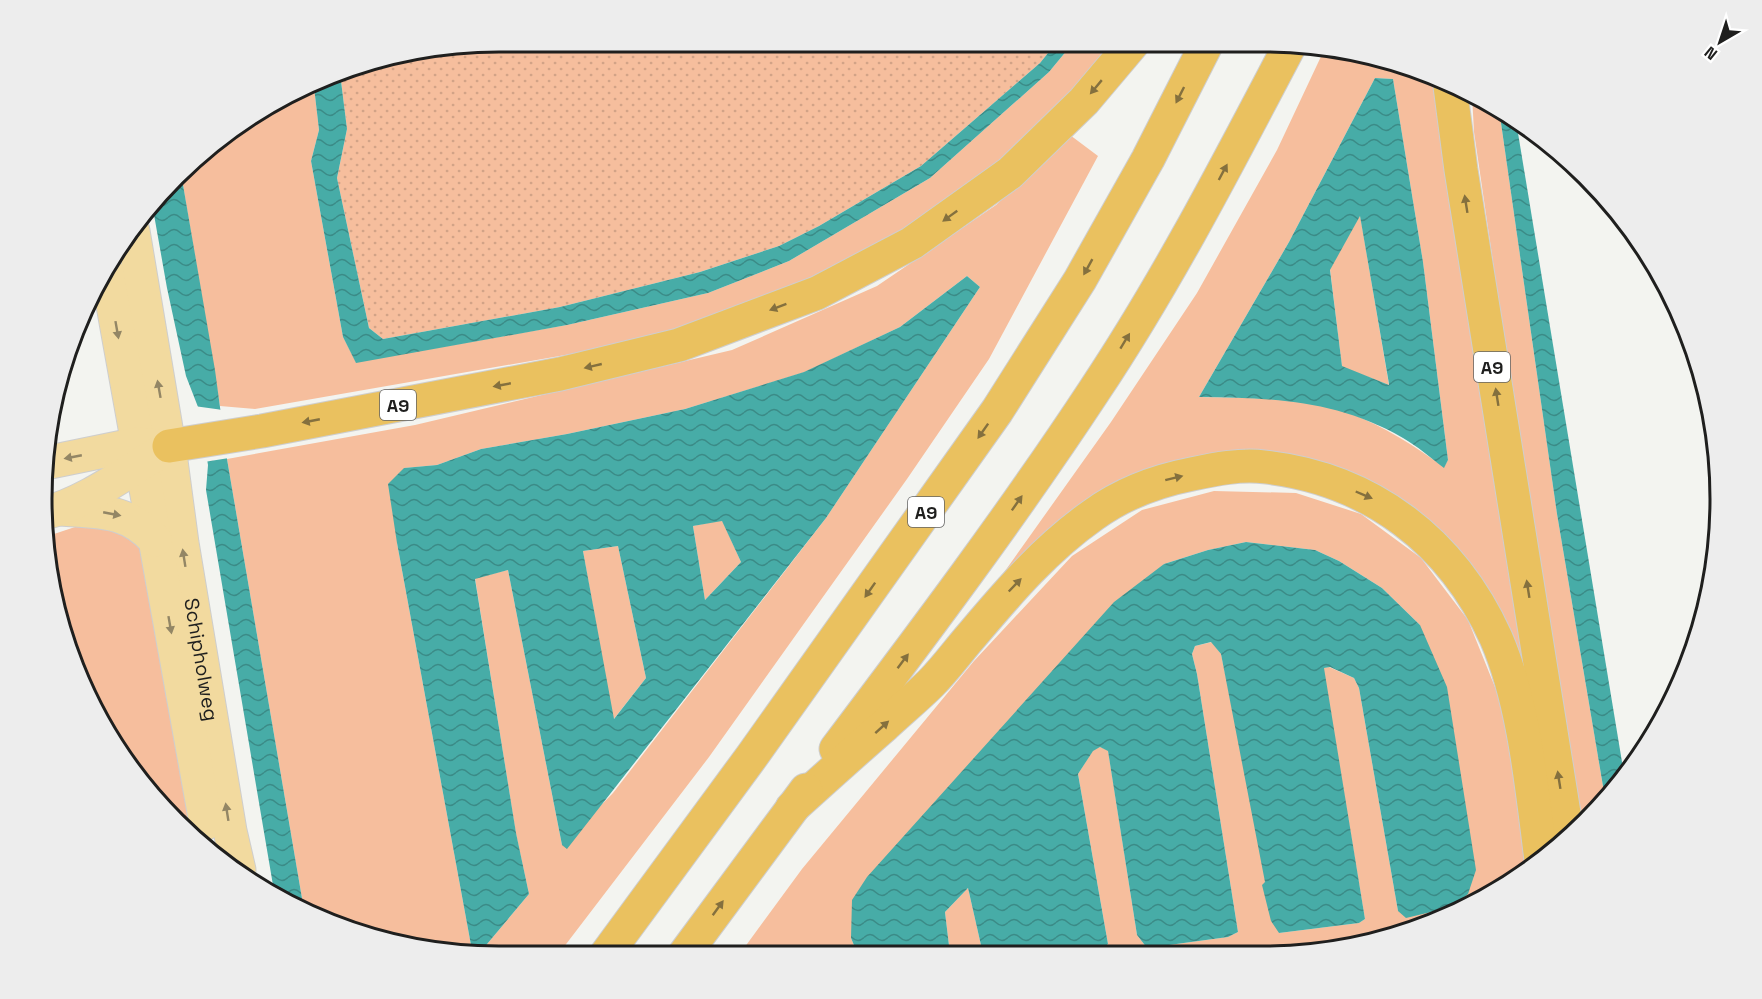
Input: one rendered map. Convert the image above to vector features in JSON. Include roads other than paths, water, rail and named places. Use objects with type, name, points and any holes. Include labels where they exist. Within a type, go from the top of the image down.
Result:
[{"type":"highway","name":"A9","points":[[157,450],[560,374],[679,345],[817,293],[912,243],[1010,173],[1084,101],[1125,52]]},
{"type":"highway","name":"A9","points":[[612,946],[745,766],[997,411],[1080,280],[1148,159],[1202,52]]},
{"type":"highway","points":[[691,946],[964,579],[1095,390],[1156,290],[1219,179],[1286,53]]},
{"type":"highway","name":"A9","points":[[1451,95],[1462,181],[1566,828]]},
{"type":"highway","points":[[792,808],[932,682],[1005,596],[1043,556],[1095,513],[1149,485],[1208,471],[1263,466],[1321,479],[1374,500],[1421,533],[1459,573],[1497,640],[1512,685],[1530,775],[1540,850]]},
{"type":"main road","name":"Schipholweg","points":[[134,242],[157,450],[155,540],[209,839]]},
{"type":"main road","name":"Schipholweg","points":[[110,281],[182,543],[237,861]]},
{"type":"main road","points":[[54,462],[157,450]]},
{"type":"main road","points":[[53,511],[157,450]]},
{"type":"main road","points":[[53,511],[111,513],[122,516],[140,526],[155,540]]},
{"type":"water","points":[[1049,52],[1066,52],[1049,72],[930,178],[789,261],[708,293],[567,325],[356,363],[343,337],[311,161],[319,130],[315,93],[328,87],[341,82],[347,129],[337,178],[369,328],[383,339],[560,307],[700,272],[779,246],[819,226],[921,166],[1040,63]]},
{"type":"water","points":[[1375,78],[1393,79],[1423,262],[1448,460],[1444,468],[1403,438],[1354,416],[1279,400],[1199,397],[1289,242]],"holes":[[[1360,216],[1389,385],[1342,366],[1330,270]]]},
{"type":"water","points":[[1501,121],[1518,133],[1622,764],[1603,789],[1557,514]]},
{"type":"water","points":[[183,183],[302,900],[273,885],[206,490],[208,465],[198,407],[186,376],[154,216]]},
{"type":"water","points":[[967,276],[980,287],[826,518],[567,849],[562,845],[508,570],[475,579],[516,833],[529,894],[485,946],[471,946],[388,484],[404,468],[437,465],[481,449],[567,434],[685,409],[804,372],[900,327]],"holes":[[[722,521],[741,562],[705,600],[693,526]],[[618,546],[646,678],[614,719],[583,551]]]},
{"type":"water","points":[[1246,542],[1315,550],[1339,561],[1382,588],[1420,625],[1447,687],[1476,870],[1468,894],[1437,911],[1406,918],[1398,911],[1359,688],[1354,678],[1330,667],[1324,668],[1365,919],[1359,923],[1279,933],[1271,921],[1262,885],[1265,882],[1221,654],[1211,642],[1195,646],[1192,654],[1238,932],[1228,937],[1162,946],[1145,946],[1137,935],[1108,751],[1100,747],[1093,751],[1078,774],[1108,944],[1106,946],[981,946],[968,888],[945,912],[949,946],[854,946],[851,938],[852,900],[867,877],[1114,602],[1164,564],[1208,550]]}]
